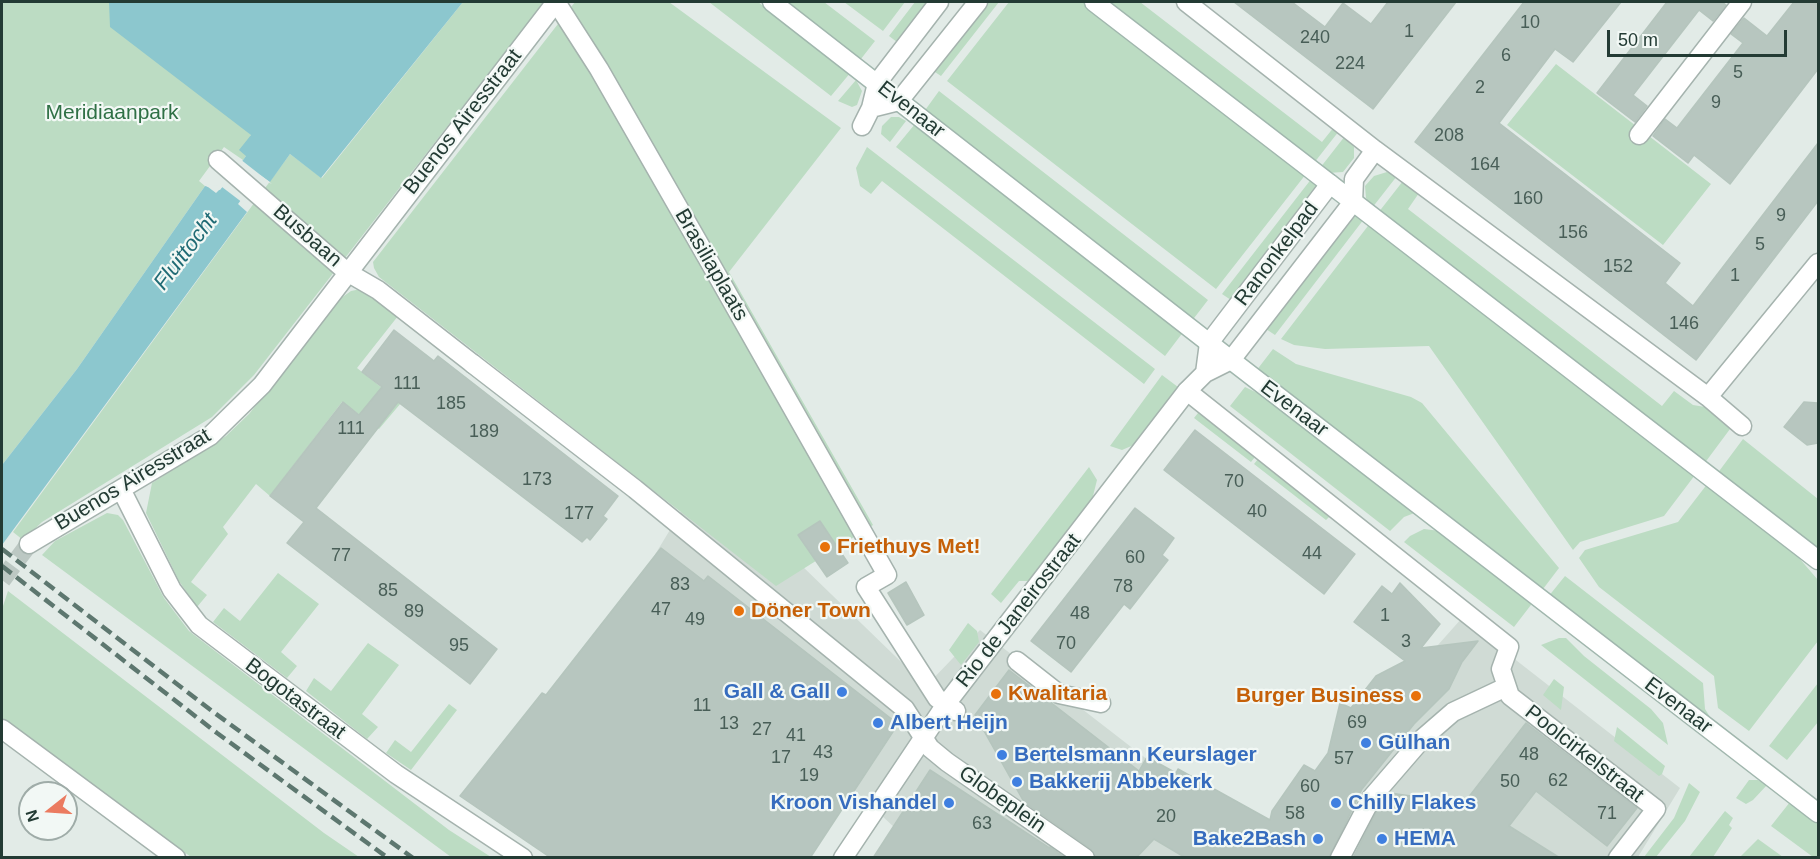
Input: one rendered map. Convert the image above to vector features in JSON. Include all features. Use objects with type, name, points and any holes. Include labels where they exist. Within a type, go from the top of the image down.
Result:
[{"type":"street","name":"Buenos Airesstraat","points":[[29,544],[210,436],[262,385],[556,2]]},
{"type":"street","name":"Brasiliaplaats","points":[[556,2],[616,100],[887,575],[866,587],[937,698],[951,708]]},
{"type":"street","name":"Evenaar","points":[[772,2],[1818,813]]},
{"type":"street","points":[[862,126],[871,108],[877,83],[939,2]]},
{"type":"street","points":[[871,108],[899,101],[978,2]]},
{"type":"street","points":[[1094,2],[1818,560]]},
{"type":"street","points":[[1186,2],[1375,150],[1708,397],[1742,426]]},
{"type":"street","points":[[1639,135],[1742,2]]},
{"type":"street","points":[[1354,178],[1375,150]]},
{"type":"street","name":"Busbaan","points":[[218,160],[347,272]]},
{"type":"street","name":"Ranonkelpad","points":[[1209,343],[1330,184],[1354,178],[1353,202],[1231,360]]},
{"type":"street","points":[[1708,397],[1818,263]]},
{"type":"street","name":"Globeplein","points":[[347,272],[378,290],[639,493],[904,708],[923,739],[947,762],[1085,858]]},
{"type":"street","points":[[1205,373],[1209,343]]},
{"type":"street","name":"Rio de Janeirostraat","points":[[843,858],[923,739],[951,708],[1187,391],[1205,373],[1231,360]]},
{"type":"street","name":"Poolcirkelstraat","points":[[1187,391],[1509,647],[1501,669],[1510,696],[1656,809],[1618,858]]},
{"type":"street","name":"Bogotastraat","points":[[121,489],[172,590],[199,625],[396,774],[523,858]]},
{"type":"street","points":[[1017,661],[1059,694],[1101,703]]},
{"type":"street","points":[[1340,858],[1368,794],[1423,738],[1453,712],[1506,687]]},
{"type":"street","points":[[2,729],[176,858]]},
{"type":"shaded area","points":[[705,472],[926,686],[980,630],[1259,846],[1462,618],[1680,788],[1638,857],[926,857],[636,586]]},
{"type":"green space","name":"Meridiaanpark","points":[[2,2],[336,2],[241,126],[251,134],[246,156],[243,160],[224,147],[199,181],[205,186],[77,369],[2,465]]},
{"type":"green space","points":[[463,2],[544,2],[254,375],[212,417],[42,522],[23,540],[13,532],[290,154],[322,178]]},
{"type":"green space","points":[[575,2],[669,2],[841,128],[729,272],[873,525],[776,586],[379,277],[374,268],[373,262]]},
{"type":"green space","points":[[709,2],[758,2],[851,72],[831,96]]},
{"type":"green space","points":[[779,2],[824,2],[875,41],[857,64]]},
{"type":"green space","points":[[844,2],[905,2],[883,31]]},
{"type":"green space","points":[[915,2],[929,2],[897,42],[889,36]]},
{"type":"green space","points":[[985,2],[999,2],[941,76],[932,70]]},
{"type":"green space","points":[[1009,2],[1084,2],[1306,174],[1216,289],[947,81]]},
{"type":"green space","points":[[1104,2],[1140,2],[1322,142],[1334,127],[1339,131],[1314,163]]},
{"type":"green space","points":[[1556,64],[1711,184],[1663,245],[1507,125]]},
{"type":"green space","points":[[856,80],[862,91],[857,105],[852,107],[838,101]]},
{"type":"green space","points":[[939,91],[1208,300],[1191,322],[923,113]]},
{"type":"green space","points":[[891,117],[899,117],[906,121],[890,142],[881,134],[882,126]]},
{"type":"green space","points":[[915,124],[1184,331],[1165,356],[896,147]]},
{"type":"green space","points":[[1345,136],[1354,147],[1354,158],[1343,172],[1328,173],[1320,168]]},
{"type":"green space","points":[[867,147],[1155,369],[1144,384],[882,181],[871,194],[860,186],[856,168]]},
{"type":"green space","points":[[1387,172],[1397,176],[1372,208],[1366,198],[1365,186],[1374,176]]},
{"type":"green space","points":[[1312,178],[1318,186],[1231,300],[1222,294]]},
{"type":"green space","points":[[1403,181],[1419,193],[1408,209],[1662,406],[1674,391],[1693,405],[1705,407],[1730,429],[1704,464],[1378,213]]},
{"type":"green space","points":[[1356,215],[1364,219],[1275,335],[1266,329]]},
{"type":"green space","points":[[1371,222],[1695,475],[1664,516],[1580,542],[1573,550],[1429,346],[1325,349],[1294,345],[1281,339]]},
{"type":"green space","points":[[361,289],[398,316],[357,368],[401,403],[379,429],[342,402],[270,496],[256,484],[223,527],[228,534],[191,582],[207,595],[197,607],[179,581],[146,513],[152,483],[226,436],[249,414],[341,298],[351,291]]},
{"type":"green space","points":[[1273,349],[1296,364],[1411,397],[1422,403],[1559,568],[1540,593],[1256,371]]},
{"type":"green space","points":[[1162,375],[1178,387],[1136,444],[1122,450],[1110,446]]},
{"type":"green space","points":[[1245,387],[1272,400],[1417,512],[1404,517],[1390,531],[1230,406]]},
{"type":"green space","points":[[1202,408],[1259,452],[1251,462],[1194,418]]},
{"type":"green space","points":[[1743,439],[1818,499],[1818,551],[1717,474]]},
{"type":"green space","points":[[1262,454],[1333,513],[1326,520],[1254,464]]},
{"type":"green space","points":[[1089,467],[1097,480],[1092,500],[1029,581],[1019,581],[1001,603],[991,594]]},
{"type":"green space","points":[[1708,483],[1793,551],[1818,580],[1818,641],[1749,731],[1718,708],[1714,676],[1599,587],[1579,558],[1585,550],[1678,522]]},
{"type":"green space","points":[[107,513],[118,515],[123,520],[164,598],[189,631],[449,830],[491,857],[451,857],[42,555],[55,541]]},
{"type":"green space","points":[[1424,529],[1440,531],[1534,601],[1514,627],[1404,542]]},
{"type":"green space","points":[[278,573],[319,604],[281,652],[297,666],[287,678],[213,622],[224,608],[240,621]]},
{"type":"green space","points":[[1565,576],[1703,683],[1705,709],[1710,717],[1741,741],[1739,744],[1548,597]]},
{"type":"green space","points":[[8,591],[324,833],[359,857],[191,857],[2,719],[2,609]]},
{"type":"green space","points":[[968,623],[977,631],[979,642],[961,665],[949,650]]},
{"type":"green space","points":[[1559,638],[1566,638],[1584,656],[1651,709],[1663,723],[1668,745],[1541,645]]},
{"type":"green space","points":[[368,643],[399,665],[362,714],[378,727],[367,739],[306,691],[314,678],[331,691]]},
{"type":"green space","points":[[1554,679],[1564,687],[1561,710],[1543,695]]},
{"type":"green space","points":[[1818,683],[1818,722],[1787,760],[1769,746]]},
{"type":"green space","points":[[449,704],[457,710],[411,770],[386,753],[395,740],[411,752]]},
{"type":"green space","points":[[1617,727],[1665,766],[1662,774],[1659,776],[1614,741]]},
{"type":"green space","points":[[1749,780],[1758,780],[1767,785],[1746,804],[1736,798]]},
{"type":"green space","points":[[1689,783],[1700,792],[1685,821],[1656,857],[1644,857],[1674,818]]},
{"type":"green space","points":[[1790,802],[1818,824],[1818,857],[1813,857],[1771,826]]},
{"type":"green space","points":[[1725,811],[1733,818],[1729,825],[1732,828],[1713,857],[1689,857]]},
{"type":"green space","points":[[1758,839],[1783,857],[1740,857]]},
{"type":"water","name":"Fluittocht","points":[[109,2],[463,2],[321,178],[290,154],[270,182],[260,175],[238,204],[247,212],[2,545],[2,465],[77,369],[205,186],[220,190],[243,160],[246,156],[239,150],[251,135],[110,27]]},
{"type":"pier","points":[[240,159],[272,184],[261,179],[243,203],[222,187],[216,193],[204,184],[219,186]]},
{"type":"building","points":[[1234,2],[1292,2],[1325,27],[1343,3],[1371,24],[1388,2],[1456,2],[1373,109]]},
{"type":"building","points":[[1524,2],[1621,2],[1573,62],[1555,49],[1499,123],[1680,263],[1665,283],[1693,306],[1818,143],[1818,201],[1696,360],[1415,142]]},
{"type":"building","points":[[1667,2],[1722,2],[1726,5],[1713,21],[1699,10],[1633,95],[1647,106],[1635,122],[1597,93]]},
{"type":"building","points":[[1794,2],[1818,2],[1818,69],[1730,184],[1694,155],[1688,163],[1653,136],[1665,119],[1677,128],[1743,43],[1731,34],[1744,18],[1767,36]]},
{"type":"building","points":[[394,330],[434,361],[438,356],[618,496],[603,516],[607,519],[590,540],[587,537],[582,542],[398,402],[316,508],[497,649],[470,684],[287,543],[304,522],[270,496],[343,402],[359,415],[382,387],[362,372]]},
{"type":"building","points":[[1804,402],[1818,403],[1818,443],[1807,445],[1784,427]]},
{"type":"building","points":[[1195,430],[1355,554],[1324,594],[1164,470]]},
{"type":"building","points":[[1135,508],[1174,538],[1162,555],[1168,560],[1130,609],[1124,604],[1071,672],[1031,641]]},
{"type":"building","points":[[820,521],[848,563],[827,577],[798,535]]},
{"type":"building","points":[[661,548],[704,581],[708,576],[898,724],[810,858],[551,858],[460,796],[542,693],[546,695]]},
{"type":"building","points":[[906,582],[924,615],[907,625],[888,593]]},
{"type":"building","points":[[1400,583],[1440,624],[1421,648],[1478,641],[1462,662],[1449,689],[1414,724],[1362,789],[1329,858],[1186,858],[1154,839],[1136,858],[1096,858],[1091,849],[1024,802],[975,715],[1009,670],[1139,771],[1147,757],[1176,773],[1178,769],[1270,820],[1272,811],[1304,765],[1315,771],[1328,753],[1340,703],[1351,708],[1376,676],[1405,661],[1354,622],[1382,586],[1392,594]]},
{"type":"building","points":[[1526,723],[1637,808],[1607,846],[1536,791],[1509,826],[1560,858],[1353,858],[1381,803],[1390,793],[1432,799],[1461,807]]},
{"type":"building","points":[[930,770],[1051,849],[1050,847],[1065,858],[873,858]]},
{"type":"tunnel","points":[[2,580],[29,544]]},
{"type":"railway","points":[[2,549],[212,711],[413,858]]},
{"type":"railway","points":[[2,566],[217,733],[388,858]]},
{"type":"place","name":"Friethuys Met!","points":[[825,547]]},
{"type":"place","name":"Döner Town","points":[[739,611]]},
{"type":"place","name":"Gall & Gall","points":[[842,692]]},
{"type":"place","name":"Kwalitaria","points":[[996,694]]},
{"type":"place","name":"Burger Business","points":[[1416,696]]},
{"type":"place","name":"Albert Heijn","points":[[878,723]]},
{"type":"place","name":"Gülhan","points":[[1366,743]]},
{"type":"place","name":"Bertelsmann Keurslager","points":[[1002,755]]},
{"type":"place","name":"Bakkerij Abbekerk","points":[[1017,782]]},
{"type":"place","name":"Kroon Vishandel","points":[[949,803]]},
{"type":"place","name":"Chilly Flakes","points":[[1336,803]]},
{"type":"place","name":"Bake2Bash","points":[[1318,839]]},
{"type":"place","name":"HEMA","points":[[1382,839]]}]
